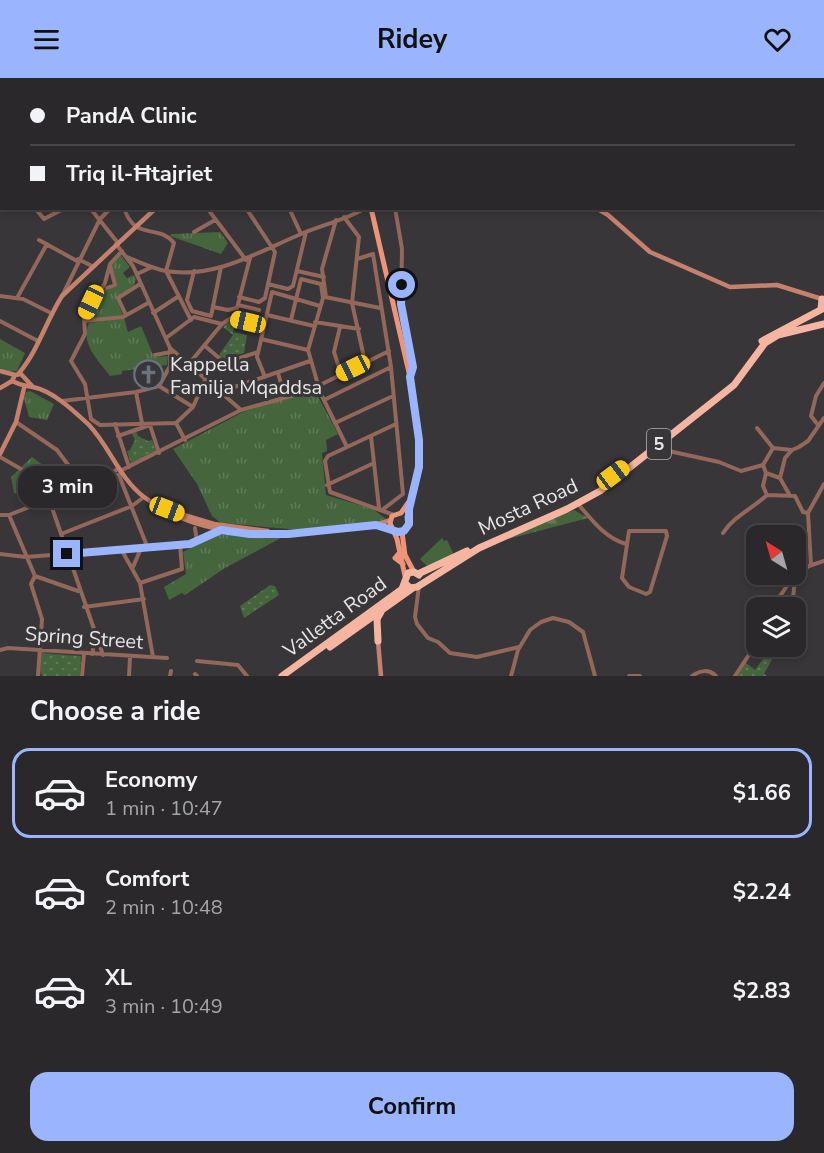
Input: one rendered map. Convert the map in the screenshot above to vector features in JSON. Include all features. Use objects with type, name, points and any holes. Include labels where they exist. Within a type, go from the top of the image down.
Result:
[{"type":"highway","points":[[822,308],[823,299]]},
{"type":"highway","name":"5","points":[[777,333],[822,308]]},
{"type":"highway","points":[[798,320],[798,325],[804,328]]},
{"type":"highway","name":"5","points":[[777,333],[824,324]]},
{"type":"highway","name":"Mosta Road","points":[[417,588],[479,548],[578,504],[600,491],[734,385],[756,353],[777,333]]},
{"type":"highway","name":"Mosta Road","points":[[416,573],[576,502],[596,489],[732,382],[755,348],[777,333]]},
{"type":"highway","points":[[416,573],[417,588]]},
{"type":"highway","name":"5","points":[[405,579],[416,573]]},
{"type":"highway","points":[[405,579],[417,588]]},
{"type":"highway","name":"Valletta Road","points":[[282,676],[395,594],[405,579]]},
{"type":"highway","name":"Valletta Road","points":[[289,676],[417,588]]},
{"type":"highway","points":[[378,641],[377,619],[381,612]]},
{"type":"highway","points":[[360,626],[371,627],[378,641]]},
{"type":"main road","points":[[371,210],[410,377],[419,440],[419,467],[404,530],[405,555],[416,573]]},
{"type":"main road","points":[[405,579],[393,529],[394,517],[412,498]]},
{"type":"main road","points":[[394,517],[408,518]]},
{"type":"main road","points":[[393,529],[404,530]]},
{"type":"street","points":[[714,78],[719,78]]},
{"type":"street","points":[[37,210],[44,219],[61,210]]},
{"type":"street","points":[[92,210],[137,274],[148,303],[166,338],[171,363]]},
{"type":"street","points":[[0,388],[28,363],[78,260],[100,219],[109,210]]},
{"type":"street","points":[[125,210],[127,218],[138,230],[168,236],[174,243],[166,271],[192,318],[222,324]]},
{"type":"street","points":[[62,296],[154,210]]},
{"type":"street","points":[[208,210],[248,259]]},
{"type":"street","points":[[239,297],[262,301],[275,252],[247,210]]},
{"type":"street","points":[[268,284],[288,289],[293,286],[303,233],[290,210]]},
{"type":"street","points":[[395,210],[402,249],[401,304],[413,367],[410,377]]},
{"type":"street","points":[[599,210],[650,252],[730,287],[777,285],[823,299]]},
{"type":"street","points":[[127,257],[166,271],[194,271],[221,267],[248,259],[354,211]]},
{"type":"street","points":[[344,217],[359,237],[352,303],[365,362]]},
{"type":"street","points":[[194,232],[215,220]]},
{"type":"street","points":[[336,220],[322,269],[325,297],[320,306],[308,350],[317,386],[347,447]]},
{"type":"street","points":[[39,240],[92,266]]},
{"type":"street","points":[[17,298],[47,244]]},
{"type":"street","points":[[122,251],[110,264],[105,283],[91,302],[84,321],[85,334],[71,361],[85,384],[93,421],[100,425],[142,423],[150,425]]},
{"type":"street","points":[[357,259],[373,254],[391,367],[403,494],[382,510]]},
{"type":"street","points":[[237,306],[248,259]]},
{"type":"street","points":[[108,288],[115,285],[110,264]]},
{"type":"street","points":[[137,274],[153,267]]},
{"type":"street","points":[[194,271],[187,300],[192,311],[211,316],[221,267]]},
{"type":"street","points":[[297,271],[324,278]]},
{"type":"street","points":[[291,320],[301,279],[321,284],[325,297]]},
{"type":"street","points":[[126,315],[118,298],[140,284]]},
{"type":"street","points":[[265,377],[258,352],[272,292],[320,306]]},
{"type":"street","points":[[0,296],[17,298],[51,313]]},
{"type":"street","points":[[153,313],[179,296]]},
{"type":"street","points":[[325,297],[380,308]]},
{"type":"street","points":[[84,321],[126,315],[148,303]]},
{"type":"street","points":[[393,306],[401,304]]},
{"type":"street","points":[[396,319],[401,304]]},
{"type":"street","points":[[213,307],[228,310],[237,306],[259,310]]},
{"type":"street","points":[[267,315],[359,329]]},
{"type":"street","points":[[166,338],[192,318]]},
{"type":"street","points":[[188,365],[222,324],[231,318],[264,326]]},
{"type":"street","points":[[0,321],[38,341]]},
{"type":"street","points":[[340,327],[334,352],[341,374]]},
{"type":"street","points":[[261,339],[308,350]]},
{"type":"street","points":[[205,346],[225,363],[258,352]]},
{"type":"street","points":[[154,355],[170,350],[181,357],[241,411]]},
{"type":"street","points":[[0,515],[9,515],[120,473],[241,411],[317,386],[388,351]]},
{"type":"street","points":[[159,386],[171,363],[181,357]]},
{"type":"street","points":[[220,392],[310,361]]},
{"type":"street","points":[[21,469],[0,456],[16,422],[27,379],[28,363]]},
{"type":"street","points":[[324,400],[391,367]]},
{"type":"street","points":[[1,372],[27,379],[33,387],[61,402],[90,427],[120,473],[144,497],[160,507],[201,524],[288,534]]},
{"type":"street","points":[[278,373],[285,397]]},
{"type":"street","points":[[14,377],[25,387],[33,387]]},
{"type":"street","points":[[118,436],[150,425],[176,423],[193,407],[205,380]]},
{"type":"street","points":[[818,425],[811,416],[816,396],[824,383]]},
{"type":"street","points":[[61,402],[136,392],[159,386],[193,407]]},
{"type":"street","points":[[136,392],[142,423]]},
{"type":"street","points":[[335,423],[393,396]]},
{"type":"street","points":[[780,478],[785,458],[792,450],[808,441],[824,418]]},
{"type":"street","points":[[16,422],[57,450],[84,486]]},
{"type":"street","points":[[176,423],[185,440]]},
{"type":"street","points":[[115,424],[129,467]]},
{"type":"street","points":[[394,517],[382,510],[331,493],[327,485],[326,458],[396,424]]},
{"type":"street","points":[[150,425],[159,453]]},
{"type":"street","points":[[757,428],[773,448],[792,450]]},
{"type":"street","points":[[371,436],[382,510]]},
{"type":"street","points":[[654,448],[719,462],[741,471],[763,465],[773,448]]},
{"type":"street","points":[[327,485],[374,463]]},
{"type":"street","points":[[763,465],[766,473],[763,486],[767,495]]},
{"type":"street","points":[[120,473],[145,546],[133,567]]},
{"type":"street","points":[[766,473],[780,478],[789,494]]},
{"type":"street","points":[[33,482],[49,500],[84,607],[103,655]]},
{"type":"street","points":[[811,565],[808,513],[824,484]]},
{"type":"street","points":[[723,533],[729,523],[750,511],[767,495],[795,496],[803,512],[808,513]]},
{"type":"street","points":[[61,534],[132,506],[144,497]]},
{"type":"street","points":[[578,504],[604,532],[615,541],[626,544]]},
{"type":"street","points":[[160,507],[221,530],[250,534],[288,534],[376,525],[394,517]]},
{"type":"street","points":[[9,515],[35,576],[79,591]]},
{"type":"street","points":[[201,524],[206,536]]},
{"type":"street","points":[[376,525],[393,529]]},
{"type":"street","points":[[206,536],[212,526]]},
{"type":"street","points":[[195,528],[197,542]]},
{"type":"street","points":[[0,554],[26,557],[180,545],[197,542],[221,530]]},
{"type":"street","points":[[629,531],[666,531],[667,536],[650,592],[646,594],[629,587],[622,578],[626,544],[629,531]]},
{"type":"street","points":[[140,583],[183,569],[180,545]]},
{"type":"street","points":[[121,549],[123,557],[133,567],[140,583],[153,657]]},
{"type":"street","points":[[806,569],[811,565],[824,561]]},
{"type":"street","points":[[35,576],[31,584],[42,619],[38,676]]},
{"type":"street","points":[[417,588],[415,617],[417,624],[428,638],[438,642],[450,653],[477,657],[519,649]]},
{"type":"street","points":[[84,607],[144,598]]},
{"type":"street","points":[[511,676],[519,649],[530,630],[541,622],[553,618],[564,620],[581,630],[587,638],[595,676]]},
{"type":"street","points":[[92,654],[96,639]]},
{"type":"street","points":[[378,641],[381,676]]},
{"type":"street","name":"Spring Street","points":[[0,650],[8,648],[167,658]]},
{"type":"street","points":[[82,676],[84,654]]},
{"type":"street","points":[[129,676],[130,657]]},
{"type":"street","points":[[735,676],[747,657]]},
{"type":"street","points":[[197,661],[237,665],[247,676]]},
{"type":"street","points":[[692,676],[698,672],[708,671],[716,676]]},
{"type":"street","points":[[630,676],[640,676]]},
{"type":"green space","points":[[220,232],[228,243],[221,254],[170,236],[171,234]]},
{"type":"green space","points":[[120,254],[130,267],[123,273],[127,278],[134,275],[136,279],[134,285],[116,298],[123,315],[90,319],[98,306],[94,303],[102,290],[116,285],[112,264]]},
{"type":"green space","points":[[124,318],[128,332],[141,326],[154,357],[168,356],[167,365],[122,371],[122,374],[110,376],[92,351],[87,331],[89,323]]},
{"type":"green space","points":[[230,321],[236,321],[233,332],[247,335],[244,353],[225,359],[219,355],[233,335],[223,327]]},
{"type":"green space","points":[[0,339],[25,353],[17,371],[8,372],[0,368]]},
{"type":"green space","points":[[314,389],[338,434],[326,440],[327,451],[322,453],[326,495],[373,509],[386,519],[380,522],[300,530],[221,523],[212,516],[197,484],[173,449],[243,412]]},
{"type":"green space","points":[[30,391],[54,404],[47,420],[29,417],[24,398],[26,392]]},
{"type":"green space","points":[[136,431],[138,436],[148,441],[152,440],[157,453],[131,465],[127,451],[130,450],[135,440],[131,432]]},
{"type":"green space","points":[[32,457],[59,477],[44,490],[35,480],[16,494],[11,477]]},
{"type":"green space","points":[[574,510],[588,518],[500,541],[476,554],[500,539]]},
{"type":"green space","points":[[217,534],[281,538],[225,568],[185,595],[182,593],[169,600],[164,587],[186,574],[183,552]]},
{"type":"green space","points":[[442,538],[444,541],[447,540],[454,555],[429,568],[420,559]]},
{"type":"green space","points":[[270,585],[275,586],[279,595],[244,618],[240,606]]},
{"type":"green space","points":[[41,653],[81,656],[80,676],[42,676],[41,671],[40,676]]},
{"type":"green space","points":[[765,657],[773,657],[764,674],[767,676],[737,676],[746,663],[755,670]]},
{"type":"place","name":"Kappella Familja Mqaddsa","points":[[149,375]]},
{"type":"route","points":[[67,554],[142,546],[190,544],[221,530],[250,534],[288,534],[376,525],[398,532],[404,531],[409,524],[409,509],[417,482],[419,440],[410,377],[413,367],[401,304],[402,285]]}]
